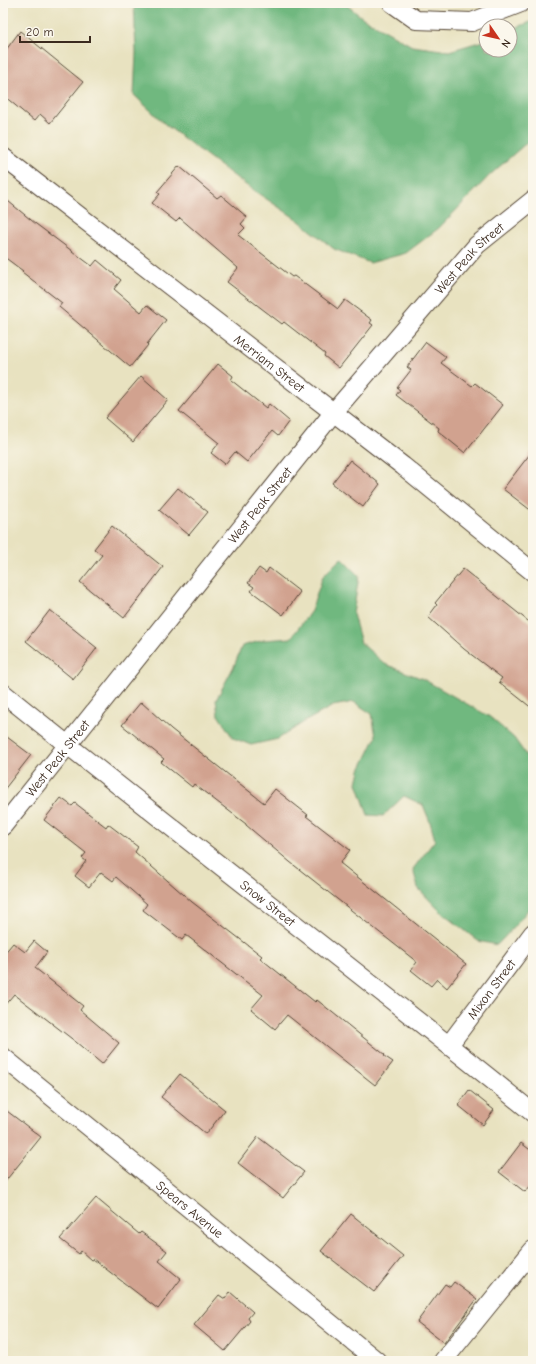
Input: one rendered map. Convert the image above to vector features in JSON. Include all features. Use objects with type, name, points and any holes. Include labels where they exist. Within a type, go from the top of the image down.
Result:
[{"type":"street","points":[[392,3],[416,20],[472,22],[521,3]]},
{"type":"street","name":"Merriam Street","points":[[3,157],[403,466],[533,572]]},
{"type":"street","name":"West Peak Street","points":[[3,826],[334,413],[477,245],[533,200]]},
{"type":"street","name":"Snow Street","points":[[3,693],[67,746],[449,1045],[533,1113]]},
{"type":"street","name":"Mixon Street","points":[[449,1045],[533,933]]},
{"type":"street","name":"Spears Avenue","points":[[3,1057],[377,1361]]},
{"type":"street","points":[[443,1361],[533,1250]]},
{"type":"green space","points":[[134,3],[344,3],[363,18],[412,46],[449,51],[478,42],[478,58],[518,58],[518,27],[533,21],[533,139],[490,175],[439,228],[406,253],[370,263],[334,249],[298,220],[250,188],[166,125],[134,95],[136,53]]},
{"type":"green space","points":[[341,558],[359,576],[353,614],[361,643],[385,664],[423,679],[490,717],[514,738],[533,765],[533,904],[497,945],[478,941],[439,910],[418,888],[413,869],[435,840],[423,805],[404,796],[383,816],[368,815],[357,783],[360,770],[376,737],[372,714],[354,702],[333,706],[304,722],[278,739],[251,745],[233,738],[218,715],[216,700],[234,666],[242,646],[264,640],[291,638],[311,611],[323,576]]},
{"type":"building","points":[[20,31],[83,82],[50,123],[40,114],[34,121],[3,95],[3,54]]},
{"type":"building","points":[[179,166],[217,198],[221,195],[247,217],[241,224],[245,228],[238,235],[292,277],[294,276],[338,309],[345,300],[372,320],[370,323],[373,325],[339,368],[324,356],[325,354],[284,322],[282,324],[227,282],[238,268],[180,218],[176,222],[152,203],[160,194],[157,192]]},
{"type":"building","points":[[3,197],[92,266],[97,260],[121,280],[114,289],[141,312],[147,305],[166,320],[130,367],[59,307],[62,303],[3,256]]},
{"type":"building","points":[[426,342],[446,357],[441,363],[472,386],[475,383],[503,405],[465,453],[438,431],[439,428],[396,395],[400,390],[397,388],[411,370],[407,367]]},
{"type":"building","points":[[218,364],[233,376],[231,380],[266,408],[269,404],[289,421],[278,436],[272,431],[247,462],[235,452],[225,464],[211,453],[219,443],[179,411]]},
{"type":"building","points":[[141,376],[168,400],[133,442],[105,418]]},
{"type":"building","points":[[533,450],[533,512],[503,489]]},
{"type":"building","points":[[350,460],[380,484],[363,507],[332,483]]},
{"type":"building","points":[[178,488],[208,512],[189,535],[159,510]]},
{"type":"building","points":[[112,526],[163,567],[124,618],[80,582],[102,555],[94,549]]},
{"type":"building","points":[[259,568],[266,573],[269,568],[300,592],[283,615],[251,591],[254,587],[248,583]]},
{"type":"building","points":[[463,569],[533,625],[533,709],[499,682],[502,678],[464,649],[428,617],[437,605],[435,603]]},
{"type":"building","points":[[50,610],[97,648],[73,679],[26,641]]},
{"type":"building","points":[[141,702],[171,729],[264,803],[275,789],[308,815],[306,816],[350,850],[340,863],[466,964],[447,988],[437,979],[431,986],[411,970],[417,962],[290,862],[246,824],[194,784],[192,787],[161,762],[164,759],[122,725]]},
{"type":"building","points":[[3,734],[31,755],[3,791]]},
{"type":"building","points":[[61,798],[72,806],[75,803],[106,827],[108,824],[138,847],[135,852],[192,902],[262,956],[260,958],[315,1002],[317,1000],[393,1062],[375,1085],[287,1015],[275,1029],[251,1009],[263,995],[186,935],[182,940],[143,910],[147,904],[116,877],[113,881],[101,872],[89,887],[75,876],[86,861],[82,858],[86,853],[44,820]]},
{"type":"building","points":[[34,941],[47,952],[35,968],[83,1006],[80,1010],[119,1043],[102,1064],[14,994],[3,1007],[3,955],[13,943],[25,952]]},
{"type":"building","points":[[180,1074],[225,1110],[206,1134],[161,1097]]},
{"type":"building","points":[[469,1090],[494,1110],[483,1125],[458,1105]]},
{"type":"building","points":[[3,1108],[41,1137],[3,1184]]},
{"type":"building","points":[[258,1137],[304,1172],[283,1198],[238,1163]]},
{"type":"building","points":[[521,1143],[533,1152],[533,1183],[525,1192],[499,1172]]},
{"type":"building","points":[[96,1198],[139,1234],[141,1232],[167,1251],[159,1261],[181,1279],[158,1309],[93,1259],[91,1260],[81,1251],[79,1254],[60,1239]]},
{"type":"building","points":[[351,1214],[403,1256],[374,1292],[321,1251]]},
{"type":"building","points":[[454,1282],[477,1299],[444,1343],[417,1322],[445,1284],[450,1287]]},
{"type":"building","points":[[230,1292],[253,1312],[248,1318],[250,1321],[225,1351],[194,1325],[219,1295],[225,1299]]}]
